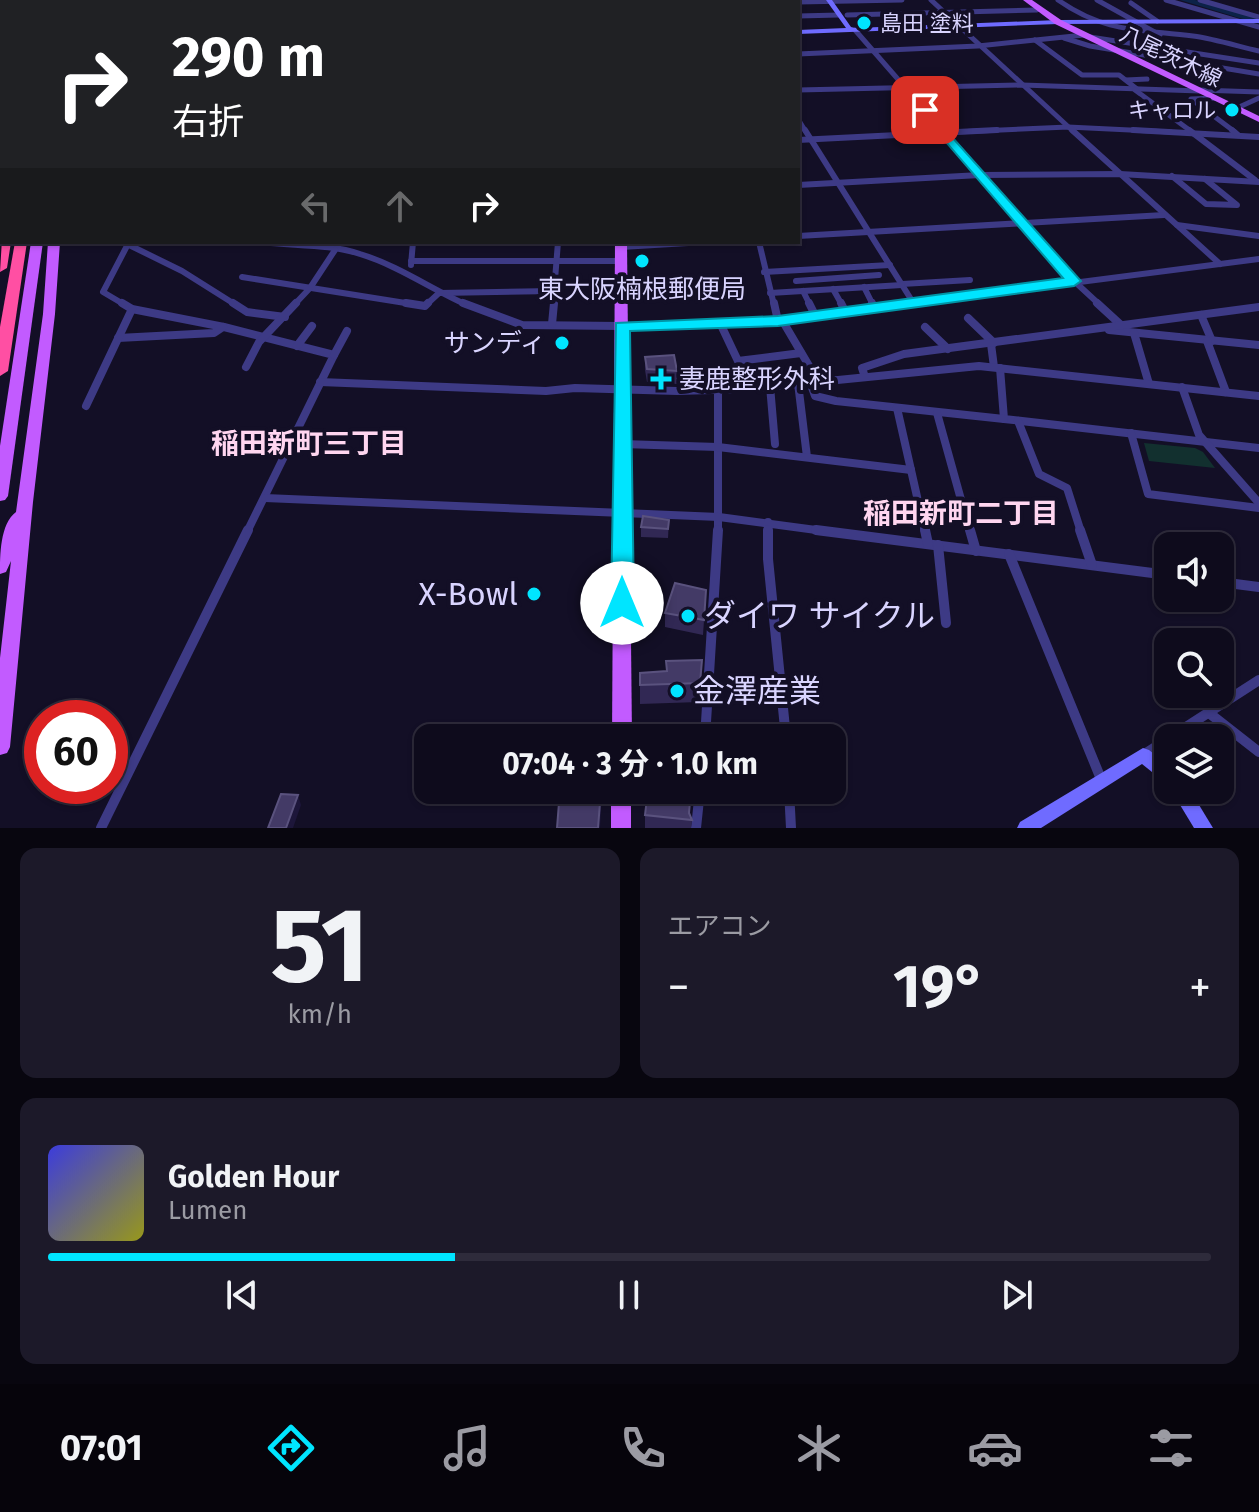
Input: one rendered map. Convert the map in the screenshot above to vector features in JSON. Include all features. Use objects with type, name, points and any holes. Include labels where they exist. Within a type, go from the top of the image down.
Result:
[{"type":"highway","points":[[0,268],[5,244]]},
{"type":"highway","points":[[0,371],[21,244]]},
{"type":"main road","name":"八尾茨木線","points":[[1027,0],[1058,22],[1259,119]]},
{"type":"main road","points":[[0,496],[37,244]]},
{"type":"main road","points":[[0,747],[25,502],[49,314],[54,244]]},
{"type":"main road","points":[[621,250],[622,724]]},
{"type":"main road","points":[[34,260],[41,271],[49,314]]},
{"type":"main road","points":[[0,568],[25,502]]},
{"type":"main road","points":[[621,804],[621,828]]},
{"type":"street","points":[[800,2],[902,0]]},
{"type":"street","points":[[931,0],[1220,264]]},
{"type":"street","points":[[1058,0],[1082,17],[1099,22],[1161,36],[1193,36],[1259,51]]},
{"type":"street","points":[[1097,0],[1161,36]]},
{"type":"street","points":[[1166,0],[1240,21]]},
{"type":"street","points":[[1200,0],[1259,21]]},
{"type":"street","points":[[833,1],[849,28],[855,30],[1022,223],[1074,281],[1121,325]]},
{"type":"street","points":[[1131,3],[1157,21]]},
{"type":"street","points":[[800,16],[1037,10]]},
{"type":"street","points":[[800,32],[1058,22],[1259,21]]},
{"type":"street","points":[[800,54],[978,46],[1087,36],[1259,63]]},
{"type":"street","points":[[1063,37],[1072,43],[1119,52],[1214,64],[1259,74]]},
{"type":"street","points":[[1035,40],[1082,75],[1115,74],[1125,80],[1258,182]]},
{"type":"street","points":[[1125,80],[1147,79]]},
{"type":"street","points":[[800,90],[1022,85],[1259,92]]},
{"type":"street","points":[[1215,98],[1191,99],[1239,136]]},
{"type":"street","points":[[1237,108],[1259,98]]},
{"type":"street","points":[[800,122],[914,304]]},
{"type":"street","points":[[800,140],[1068,127],[1259,137]]},
{"type":"street","points":[[800,185],[980,175],[1120,174],[1258,182]]},
{"type":"street","points":[[1172,176],[1206,204],[1237,205],[1204,178]]},
{"type":"street","points":[[800,236],[1164,215]]},
{"type":"street","points":[[1176,225],[1259,236]]},
{"type":"street","points":[[126,244],[103,292],[132,309],[224,327],[334,355]]},
{"type":"street","points":[[128,244],[197,280],[247,312],[285,317]]},
{"type":"street","points":[[410,274],[413,244]]},
{"type":"street","points":[[552,324],[558,244]]},
{"type":"street","points":[[411,261],[556,261],[684,244]]},
{"type":"street","points":[[759,244],[764,272],[780,321],[801,353],[814,382],[815,396],[937,413],[1259,448]]},
{"type":"street","points":[[319,245],[358,253],[410,274],[439,293],[522,325],[621,326],[780,321],[1259,259]]},
{"type":"street","points":[[246,367],[264,338],[310,288],[335,250]]},
{"type":"street","points":[[764,272],[890,265]]},
{"type":"street","points":[[873,266],[886,286]]},
{"type":"street","points":[[792,271],[816,317]]},
{"type":"street","points":[[796,281],[879,275]]},
{"type":"street","points":[[242,277],[425,306],[439,293],[553,291]]},
{"type":"street","points":[[770,293],[970,280]]},
{"type":"street","points":[[864,287],[875,309]]},
{"type":"street","points":[[833,289],[846,313]]},
{"type":"street","points":[[865,377],[862,368],[904,354],[1259,307]]},
{"type":"street","points":[[86,406],[132,309]]},
{"type":"street","points":[[1201,315],[1226,392]]},
{"type":"street","points":[[968,318],[992,344],[1004,419]]},
{"type":"street","points":[[720,323],[738,361],[801,353]]},
{"type":"street","points":[[297,346],[312,326]]},
{"type":"street","points":[[118,338],[214,333],[224,327]]},
{"type":"street","points":[[925,327],[948,349]]},
{"type":"street","points":[[1105,327],[1134,333],[1257,345],[1259,354]]},
{"type":"street","points":[[101,828],[347,331]]},
{"type":"street","points":[[1134,333],[1149,384]]},
{"type":"street","points":[[320,382],[546,391],[718,390],[979,366],[1259,396]]},
{"type":"street","points":[[798,383],[807,457]]},
{"type":"street","points":[[770,386],[775,444]]},
{"type":"street","points":[[1182,387],[1204,442],[1259,505]]},
{"type":"street","points":[[706,724],[719,517],[718,390]]},
{"type":"street","points":[[897,408],[933,545],[946,623]]},
{"type":"street","points":[[937,413],[976,551]]},
{"type":"street","points":[[1018,421],[1039,474],[1067,488],[1092,565]]},
{"type":"street","points":[[1131,433],[1148,494],[1259,505]]},
{"type":"street","points":[[622,444],[718,447],[911,470]]},
{"type":"street","points":[[265,498],[719,517],[1154,573]]},
{"type":"street","points":[[768,522],[768,559],[785,724]]},
{"type":"street","points":[[1009,554],[1101,779]]},
{"type":"street","points":[[1234,584],[1259,587]]},
{"type":"street","points":[[1191,724],[1259,680]]},
{"type":"street","points":[[1209,713],[1259,752]]},
{"type":"street","points":[[1026,828],[1154,748]]},
{"type":"street","points":[[1143,755],[1154,764]]},
{"type":"street","points":[[696,828],[699,804]]},
{"type":"street","points":[[790,804],[791,828]]},
{"type":"street","points":[[1189,804],[1204,828]]},
{"type":"green space","points":[[1144,443],[1195,448],[1203,452],[1215,468],[1149,461]]},
{"type":"building","points":[[674,355],[677,371],[647,369],[645,357]]},
{"type":"building","points":[[643,516],[669,520],[668,529],[641,527]]},
{"type":"building","points":[[675,583],[706,590],[704,620],[665,613]]},
{"type":"building","points":[[702,660],[700,683],[640,685],[640,673],[667,671],[666,661]]},
{"type":"building","points":[[281,794],[298,795],[286,828],[268,828]]},
{"type":"building","points":[[559,804],[600,804],[598,828],[557,828]]},
{"type":"building","points":[[646,804],[690,804],[692,820],[645,815]]},
{"type":"waterway","points":[[1185,0],[1259,21]]},
{"type":"place","name":"島田 塗料","points":[[864,23]]},
{"type":"place","name":"キャロル","points":[[1232,110]]},
{"type":"place","name":"東大阪楠根郵便局","points":[[642,261]]},
{"type":"place","name":"サンディ","points":[[562,343]]},
{"type":"place","name":"妻鹿整形外科","points":[[661,379]]},
{"type":"place","name":"X-Bowl","points":[[534,594]]},
{"type":"place","name":"ダイワ サイクル","points":[[688,616]]},
{"type":"place","name":"金澤産業","points":[[677,691]]},
{"type":"district","name":"稲田新町三丁目","points":[[309,443]]},
{"type":"district","name":"稲田新町二丁目","points":[[961,513]]},
{"type":"route","points":[[622,603],[621,326],[778,321],[1074,281],[925,110]]}]
